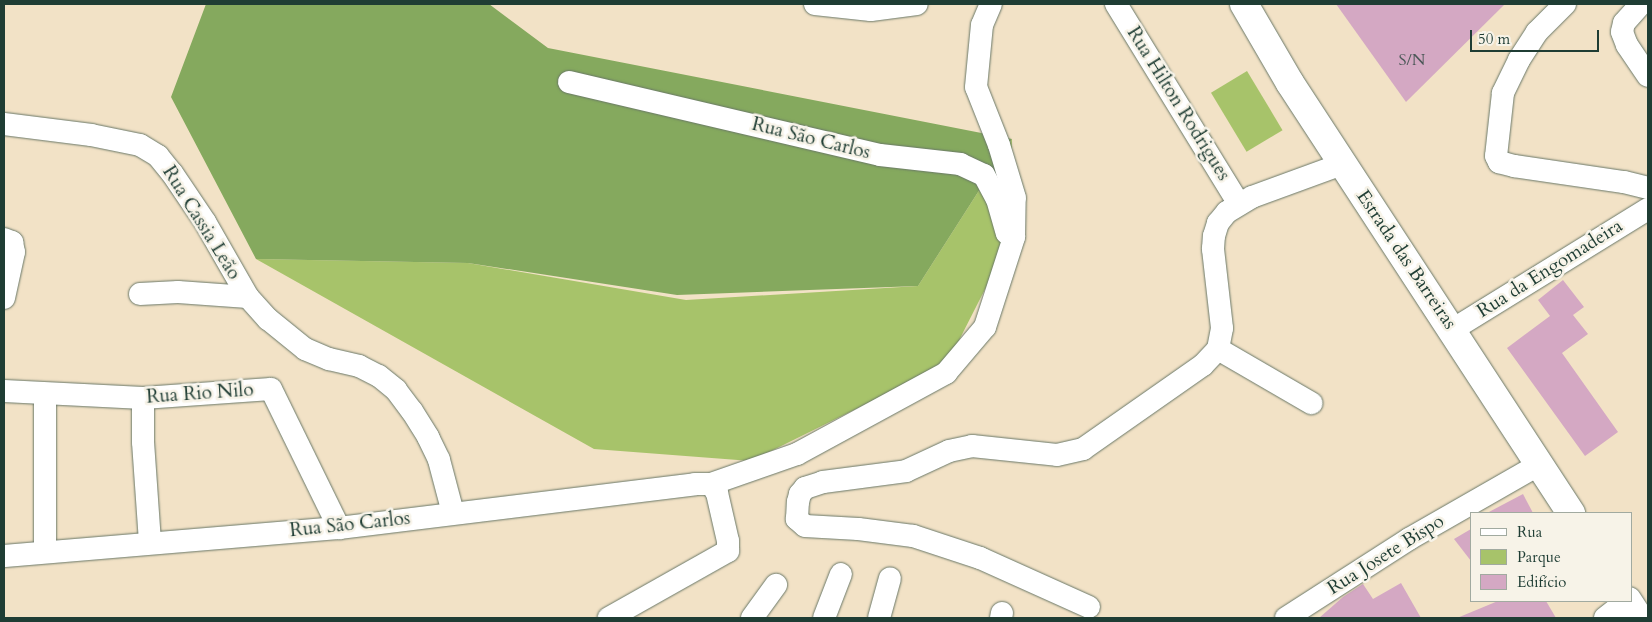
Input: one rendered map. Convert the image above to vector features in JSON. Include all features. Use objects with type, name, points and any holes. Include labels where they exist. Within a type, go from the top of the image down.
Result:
[{"type":"main road","name":"Estrada das Barreiras","points":[[1244,4],[1285,75],[1342,164],[1570,512]]},
{"type":"main road","points":[[1629,602],[1639,618]]},
{"type":"street","points":[[815,4],[871,10],[917,4]]},
{"type":"street","name":"Rua São Carlos","points":[[4,556],[339,528],[703,484],[797,454],[946,373],[985,327],[1014,237],[1015,198],[999,145],[976,88],[982,25],[991,4]]},
{"type":"street","name":"Rua Hilton Rodrigues","points":[[1116,4],[1239,204]]},
{"type":"street","points":[[1565,4],[1537,32],[1519,60],[1503,93],[1496,156],[1500,162],[1514,166],[1624,182],[1648,188]]},
{"type":"street","points":[[1641,4],[1624,23],[1622,32],[1627,45],[1648,76]]},
{"type":"street","name":"Rua São Carlos","points":[[569,82],[880,156],[960,164],[984,175],[997,199],[1007,233],[1014,237]]},
{"type":"street","name":"Rua Cassia Leão","points":[[4,124],[91,134],[140,145],[158,156],[172,173],[205,222],[248,297],[274,325],[305,349],[329,359],[360,366],[379,376],[396,390],[412,410],[436,452],[454,513]]},
{"type":"street","points":[[1089,607],[980,558],[914,536],[858,529],[805,526],[797,518],[800,494],[805,488],[829,481],[906,471],[949,451],[972,446],[1057,455],[1074,453],[1083,449],[1203,365],[1218,349],[1222,328],[1213,249],[1218,223],[1239,204],[1342,164]]},
{"type":"street","name":"Rua da Engomadeira","points":[[1452,330],[1648,209]]},
{"type":"street","points":[[4,298],[9,245]]},
{"type":"street","name":"Rua Cassia Leão","points":[[140,294],[178,292],[248,297]]},
{"type":"street","points":[[1218,349],[1312,403]]},
{"type":"street","name":"Rua Rio Nilo","points":[[4,391],[143,398],[272,389],[339,528]]},
{"type":"street","points":[[45,394],[45,552]]},
{"type":"street","points":[[143,398],[143,451],[150,543]]},
{"type":"street","name":"Rua Josete Bispo","points":[[1286,618],[1409,539],[1540,464]]},
{"type":"street","points":[[609,618],[728,551],[728,541],[717,493],[703,484]]},
{"type":"street","points":[[824,618],[841,574]]},
{"type":"street","points":[[879,618],[890,578]]},
{"type":"street","points":[[752,618],[776,585]]},
{"type":"street","points":[[1605,618],[1627,602]]},
{"type":"green space","points":[[206,4],[489,4],[548,48],[1012,139],[918,286],[677,295],[468,263],[256,259],[171,97]]},
{"type":"green space","points":[[1247,71],[1283,130],[1247,152],[1211,93]]},
{"type":"green space","points":[[1012,139],[1010,240],[947,364],[751,461],[594,449],[256,259],[468,263],[686,300],[918,286]]},
{"type":"building","points":[[1336,4],[1505,4],[1406,102]]},
{"type":"building","points":[[1563,280],[1584,307],[1573,315],[1588,334],[1562,353],[1618,432],[1585,456],[1507,348],[1550,316],[1538,300]]},
{"type":"building","points":[[1523,494],[1532,512],[1489,512]]},
{"type":"building","points":[[1470,530],[1470,560],[1454,539]]},
{"type":"building","points":[[1401,583],[1421,618],[1319,618],[1343,597],[1363,584],[1373,599]]},
{"type":"building","points":[[1496,602],[1547,602],[1556,618],[1457,618]]}]
